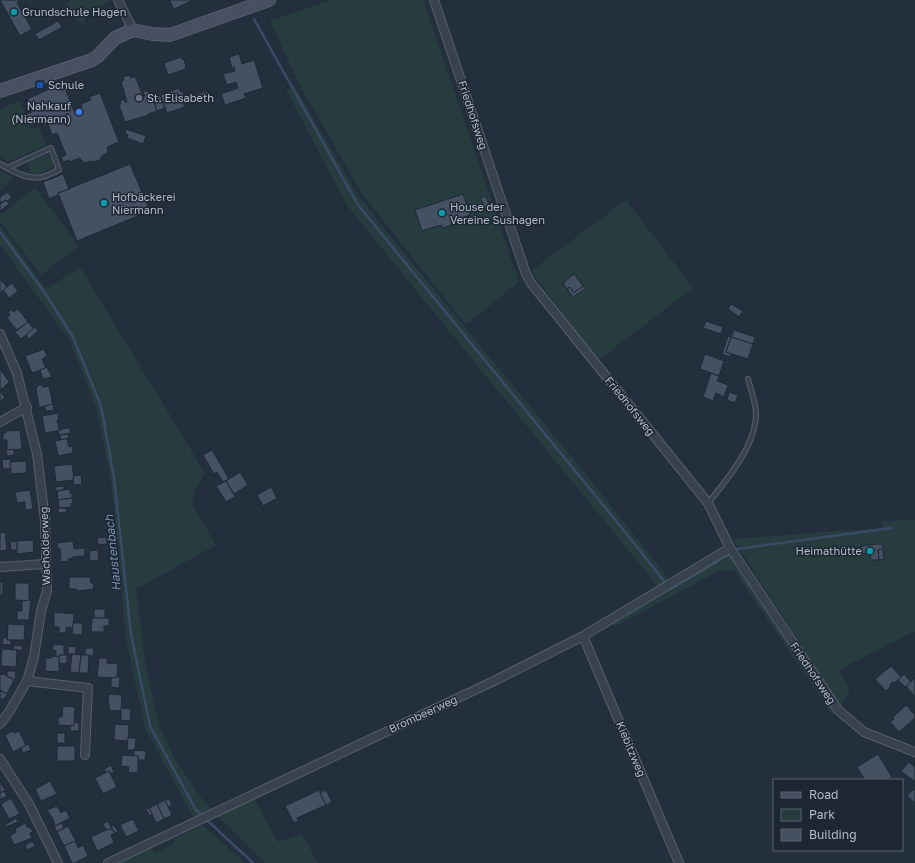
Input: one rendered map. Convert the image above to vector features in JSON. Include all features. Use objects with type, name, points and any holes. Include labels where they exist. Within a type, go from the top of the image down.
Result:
[{"type":"street","points":[[118,0],[133,30]]},
{"type":"street","points":[[0,91],[92,60],[98,56],[115,38],[133,30],[152,34],[170,35],[251,3],[269,0]]},
{"type":"street","name":"Friedhofsweg","points":[[434,0],[526,274],[531,283],[708,503],[730,548],[838,710],[864,732],[915,752]]},
{"type":"street","name":"Wacholderweg","points":[[0,334],[17,373],[27,407],[39,467],[45,520],[46,591],[41,610],[34,657],[27,681],[9,712],[0,724]]},
{"type":"street","points":[[0,422],[27,407]]},
{"type":"street","name":"Brombeerweg","points":[[108,863],[496,680],[583,636],[730,548]]},
{"type":"street","points":[[0,567],[45,564]]},
{"type":"street","name":"Kiebitzweg","points":[[583,636],[679,863]]},
{"type":"street","points":[[27,681],[88,688],[85,756]]},
{"type":"street","points":[[0,759],[29,804],[58,863]]},
{"type":"lane","points":[[0,164],[7,168],[30,178],[42,177],[59,170],[51,148],[7,168]]},
{"type":"lane","points":[[708,503],[738,462],[753,432],[756,413],[753,395],[748,379]]},
{"type":"green space","points":[[70,0],[110,0],[85,16],[84,26],[64,8]]},
{"type":"green space","points":[[330,0],[423,0],[519,282],[466,325],[361,192],[300,86],[270,21]]},
{"type":"green space","points":[[295,87],[358,195],[588,477],[669,579],[659,588],[348,207],[286,90]]},
{"type":"green space","points":[[20,101],[31,130],[39,127],[45,143],[44,146],[8,162],[0,157],[0,109]]},
{"type":"green space","points":[[47,154],[51,156],[54,162],[52,168],[37,174],[31,173],[28,167],[30,161]]},
{"type":"green space","points":[[0,171],[14,178],[0,191]]},
{"type":"green space","points":[[35,188],[79,246],[41,275],[0,221],[0,215]]},
{"type":"green space","points":[[626,200],[693,288],[597,361],[531,271]]},
{"type":"green space","points":[[0,225],[46,289],[80,267],[205,473],[196,488],[192,504],[216,545],[136,589],[145,662],[159,725],[175,759],[202,799],[211,809],[194,818],[145,728],[126,639],[111,480],[96,407],[69,339],[0,245]]},
{"type":"green space","points":[[915,520],[915,631],[839,670],[850,688],[841,707],[733,539],[882,528],[883,521]]},
{"type":"green space","points":[[729,550],[837,713],[832,714],[734,570],[719,571],[614,627],[611,621]]},
{"type":"green space","points":[[254,799],[278,842],[302,834],[318,863],[265,863],[217,816]]},
{"type":"green space","points":[[203,825],[245,863],[116,863],[151,847],[156,853],[174,843],[174,839]]},
{"type":"building","name":"Grundschule Hagen","points":[[0,0],[19,0],[17,3],[32,29],[20,36]]},
{"type":"building","points":[[169,0],[193,0],[174,9]]},
{"type":"building","points":[[58,21],[62,27],[39,40],[35,34]]},
{"type":"building","points":[[239,54],[242,64],[254,60],[263,88],[244,94],[246,98],[225,105],[221,94],[238,88],[236,82],[227,85],[223,74],[235,71],[234,67],[232,68],[229,57]]},
{"type":"building","points":[[181,57],[182,60],[184,59],[186,69],[168,75],[164,63]]},
{"type":"building","name":"St. Elisabeth","points":[[130,75],[131,78],[135,76],[143,96],[145,96],[143,92],[145,91],[148,91],[149,94],[151,93],[157,111],[125,122],[119,105],[121,104],[120,101],[124,99],[125,102],[127,102],[121,81],[124,80],[123,77]]},
{"type":"building","points":[[63,83],[74,111],[82,107],[81,104],[91,100],[89,97],[100,93],[119,142],[107,147],[108,150],[106,154],[102,156],[100,160],[85,163],[80,158],[69,162],[69,160],[63,162],[61,157],[66,155],[57,133],[52,135],[48,124],[44,126],[42,121],[31,126],[26,114],[32,112],[27,99]]},
{"type":"building","points":[[179,88],[180,91],[183,92],[185,99],[182,101],[185,107],[167,113],[160,95]]},
{"type":"building","points":[[207,91],[210,100],[198,104],[195,95]]},
{"type":"building","points":[[160,95],[165,108],[157,111],[153,98]]},
{"type":"building","points":[[126,129],[146,136],[143,144],[127,138],[128,135],[125,134]]},
{"type":"building","name":"Hofbäckerei Niermann","points":[[130,164],[150,211],[77,241],[58,193]]},
{"type":"building","points":[[63,174],[69,189],[58,193],[58,195],[49,199],[43,182]]},
{"type":"building","points":[[8,192],[12,198],[0,203],[0,197]]},
{"type":"building","name":"House der Vereine Sushagen","points":[[463,194],[470,215],[451,222],[452,225],[442,228],[441,225],[422,231],[415,210]]},
{"type":"building","points":[[486,196],[490,208],[485,210],[481,198]]},
{"type":"building","points":[[6,200],[9,204],[0,211],[0,204]]},
{"type":"building","points":[[574,274],[583,286],[574,293],[570,287],[567,289],[563,283]]},
{"type":"building","points":[[0,279],[7,287],[0,293]]},
{"type":"building","points":[[12,283],[18,291],[9,298],[3,290]]},
{"type":"building","points":[[583,286],[585,289],[573,297],[567,289],[570,287],[574,293]]},
{"type":"building","points":[[731,304],[743,311],[739,317],[728,309]]},
{"type":"building","points":[[18,309],[28,322],[17,330],[7,318],[10,315],[8,312],[11,310],[14,312]]},
{"type":"building","points":[[706,321],[723,327],[721,334],[703,328]]},
{"type":"building","points":[[28,322],[34,329],[21,339],[15,332]]},
{"type":"building","points":[[35,327],[38,331],[29,339],[26,335]]},
{"type":"building","points":[[734,330],[755,337],[753,344],[731,337]]},
{"type":"building","points":[[728,336],[731,337],[726,352],[731,353],[730,357],[722,354]]},
{"type":"building","points":[[731,337],[753,344],[748,359],[726,352]]},
{"type":"building","points":[[44,349],[47,356],[42,359],[46,368],[32,373],[25,356]]},
{"type":"building","points":[[705,354],[724,361],[719,376],[700,369]]},
{"type":"building","points":[[47,367],[52,377],[43,379],[40,370]]},
{"type":"building","points":[[0,369],[9,382],[2,389],[0,388]]},
{"type":"building","points":[[711,373],[719,376],[717,381],[728,385],[724,397],[716,393],[713,401],[703,397]]},
{"type":"building","points":[[38,385],[43,387],[49,386],[53,405],[39,407],[36,389]]},
{"type":"building","points":[[0,390],[5,398],[0,401]]},
{"type":"building","points":[[729,392],[738,395],[735,403],[727,400]]},
{"type":"building","points":[[53,404],[54,410],[46,411],[45,406]]},
{"type":"building","points":[[58,413],[59,420],[57,420],[59,429],[61,430],[45,433],[42,416]]},
{"type":"building","points":[[70,428],[71,433],[59,435],[58,431],[61,429]]},
{"type":"building","points":[[20,430],[22,449],[7,450],[7,440],[3,440],[3,433],[6,433],[6,431]]},
{"type":"building","points":[[68,434],[69,438],[61,440],[60,435]]},
{"type":"building","points":[[69,438],[67,439],[69,447],[72,446],[73,453],[58,456],[55,441]]},
{"type":"building","points":[[14,449],[14,455],[7,456],[6,450]]},
{"type":"building","points":[[212,450],[229,479],[223,482],[217,472],[214,474],[203,455]]},
{"type":"building","points":[[11,459],[11,469],[3,469],[2,460]]},
{"type":"building","points":[[26,461],[27,473],[11,474],[10,462]]},
{"type":"building","points":[[72,464],[74,480],[56,482],[54,466]]},
{"type":"building","points":[[240,472],[248,485],[234,494],[226,481]]},
{"type":"building","points":[[81,475],[82,484],[74,485],[73,476]]},
{"type":"building","points":[[226,481],[235,497],[226,502],[216,486]]},
{"type":"building","points":[[64,486],[64,490],[56,491],[55,487]]},
{"type":"building","points":[[271,487],[277,498],[263,506],[257,495]]},
{"type":"building","points":[[70,489],[72,498],[58,500],[57,491]]},
{"type":"building","points":[[30,490],[33,509],[25,510],[25,502],[17,503],[15,492]]},
{"type":"building","points":[[72,498],[72,507],[59,508],[58,500]]},
{"type":"building","points":[[58,508],[66,508],[67,512],[58,513]]},
{"type":"building","points":[[5,532],[7,550],[0,551],[0,533]]},
{"type":"building","points":[[107,537],[107,544],[98,545],[97,538]]},
{"type":"building","points":[[33,540],[34,552],[17,554],[17,541]]},
{"type":"building","points":[[17,541],[17,550],[11,550],[10,542]]},
{"type":"building","points":[[73,541],[74,549],[84,548],[85,556],[73,557],[68,559],[69,561],[60,562],[60,549],[58,549],[57,543]]},
{"type":"building","name":"Heimathütte","points":[[882,544],[883,549],[878,550],[879,560],[871,560],[870,553],[862,554],[861,546]]},
{"type":"building","points":[[883,549],[884,559],[879,560],[878,550]]},
{"type":"building","points":[[98,550],[99,560],[90,561],[89,551]]},
{"type":"building","points":[[69,577],[90,577],[94,589],[78,591],[76,589],[69,589]]},
{"type":"building","points":[[0,582],[3,582],[3,595],[0,595]]},
{"type":"building","points":[[15,583],[29,583],[29,601],[15,600]]},
{"type":"building","points":[[31,600],[29,620],[17,620],[17,611],[22,611],[22,601]]},
{"type":"building","points":[[94,609],[105,609],[105,618],[94,618]]},
{"type":"building","points":[[54,612],[74,614],[73,628],[66,627],[66,633],[59,633],[59,627],[54,627]]},
{"type":"building","points":[[92,618],[109,618],[109,626],[104,626],[104,632],[91,632]]},
{"type":"building","points":[[73,623],[83,623],[82,635],[72,634]]},
{"type":"building","points":[[8,624],[25,625],[24,640],[7,640]]},
{"type":"building","points":[[3,637],[7,638],[7,640],[11,640],[11,645],[2,644]]},
{"type":"building","points":[[53,644],[64,645],[64,655],[59,655],[59,657],[56,657],[56,651],[53,650]]},
{"type":"building","points":[[14,645],[23,646],[22,651],[13,649]]},
{"type":"building","points":[[68,646],[76,647],[76,654],[68,654]]},
{"type":"building","points":[[86,648],[94,648],[93,656],[85,655]]},
{"type":"building","points":[[2,649],[17,650],[16,667],[1,666]]},
{"type":"building","points":[[72,654],[81,655],[79,673],[70,672]]},
{"type":"building","points":[[59,655],[67,655],[67,664],[59,663]]},
{"type":"building","points":[[81,655],[89,655],[88,673],[79,673]]},
{"type":"building","points":[[52,656],[59,657],[59,672],[45,671],[46,658],[52,658]]},
{"type":"building","points":[[99,658],[107,658],[107,663],[118,664],[117,678],[97,677]]},
{"type":"building","points":[[891,666],[901,677],[894,683],[893,682],[890,684],[891,686],[886,691],[875,679]]},
{"type":"building","points":[[7,671],[16,671],[15,680],[7,676]]},
{"type":"building","points":[[0,674],[14,680],[7,694],[0,690]]},
{"type":"building","points":[[904,674],[911,682],[905,687],[898,680]]},
{"type":"building","points":[[120,677],[119,688],[111,687],[111,678]]},
{"type":"building","points":[[915,678],[915,697],[906,686]]},
{"type":"building","points":[[0,691],[8,694],[2,700],[0,698]]},
{"type":"building","points":[[109,694],[122,695],[121,711],[109,710]]},
{"type":"building","points":[[906,705],[915,715],[915,718],[899,732],[890,722],[894,719],[893,717]]},
{"type":"building","points":[[63,706],[75,707],[74,726],[58,725],[58,717],[62,717]]},
{"type":"building","points":[[121,708],[131,709],[130,721],[121,720]]},
{"type":"building","points":[[74,722],[79,723],[79,731],[70,731],[71,725],[74,726]]},
{"type":"building","points":[[115,724],[129,725],[128,741],[114,740]]},
{"type":"building","points":[[13,731],[14,733],[19,731],[26,745],[13,752],[5,735]]},
{"type":"building","points":[[57,733],[65,733],[65,743],[57,743]]},
{"type":"building","points":[[128,738],[136,738],[135,750],[127,750]]},
{"type":"building","points":[[28,744],[31,750],[23,753],[21,748]]},
{"type":"building","points":[[57,746],[75,746],[75,761],[57,761]]},
{"type":"building","points":[[134,750],[146,751],[145,760],[138,760],[138,756],[134,756]]},
{"type":"building","points":[[878,754],[892,777],[889,779],[864,779],[857,767]]},
{"type":"building","points":[[122,755],[138,756],[138,773],[128,772],[129,767],[123,766],[121,768]]},
{"type":"building","points":[[909,762],[915,767],[915,782],[901,771]]},
{"type":"building","points":[[111,765],[114,772],[111,774],[109,771],[106,773],[104,769]]},
{"type":"building","points":[[109,771],[117,787],[103,794],[95,778]]},
{"type":"building","points":[[0,781],[5,790],[0,793]]},
{"type":"building","points":[[50,781],[57,794],[41,801],[35,789]]},
{"type":"building","points":[[915,788],[915,803],[907,796]]},
{"type":"building","points":[[319,790],[326,805],[297,818],[298,821],[294,823],[285,806]]},
{"type":"building","points":[[326,790],[332,802],[326,805],[320,793]]},
{"type":"building","points":[[4,791],[7,796],[0,800],[0,793]]},
{"type":"building","points":[[11,798],[20,814],[9,819],[1,804]]},
{"type":"building","points":[[169,798],[172,805],[168,807],[165,800]]},
{"type":"building","points":[[165,800],[172,815],[164,819],[157,804]]},
{"type":"building","points":[[157,804],[164,819],[156,823],[149,808]]},
{"type":"building","points":[[57,806],[61,813],[66,810],[70,818],[55,826],[53,819],[47,810]]},
{"type":"building","points":[[149,808],[152,814],[149,816],[146,809]]},
{"type":"building","points":[[16,818],[18,822],[6,827],[5,825]]},
{"type":"building","points":[[133,819],[139,831],[126,837],[120,825]]},
{"type":"building","points":[[108,821],[112,829],[106,830],[103,824]]},
{"type":"building","points":[[25,823],[33,832],[30,833],[32,838],[14,845],[10,836],[16,832],[15,829]]},
{"type":"building","points":[[62,823],[64,828],[57,832],[54,826]]},
{"type":"building","points":[[114,825],[118,832],[115,833],[111,827]]},
{"type":"building","points":[[68,826],[76,841],[64,846],[57,832]]},
{"type":"building","points":[[108,829],[112,829],[115,833],[111,835],[114,843],[97,851],[91,837]]},
{"type":"building","points":[[33,841],[35,846],[27,850],[25,845]]},
{"type":"building","points":[[75,841],[78,848],[83,845],[88,856],[75,863],[72,863],[64,846]]},
{"type":"waterway","points":[[254,19],[358,205],[664,581]]},
{"type":"waterway","name":"Haustenbach","points":[[0,232],[45,293],[73,337],[101,406],[114,478],[131,634],[150,726],[196,810],[253,863]]},
{"type":"waterway","points":[[737,549],[892,528]]},
{"type":"waterway","points":[[671,589],[728,555]]},
{"type":"place","name":"Grundschule Hagen","points":[[14,12]]},
{"type":"place","name":"Schule","points":[[40,85]]},
{"type":"place","name":"St. Elisabeth","points":[[139,98]]},
{"type":"place","name":"Nahkauf (Niermann)","points":[[79,112]]},
{"type":"place","name":"Hofbäckerei Niermann","points":[[104,203]]},
{"type":"place","name":"House der Vereine Sushagen","points":[[442,213]]},
{"type":"place","name":"Heimathütte","points":[[870,551]]}]
